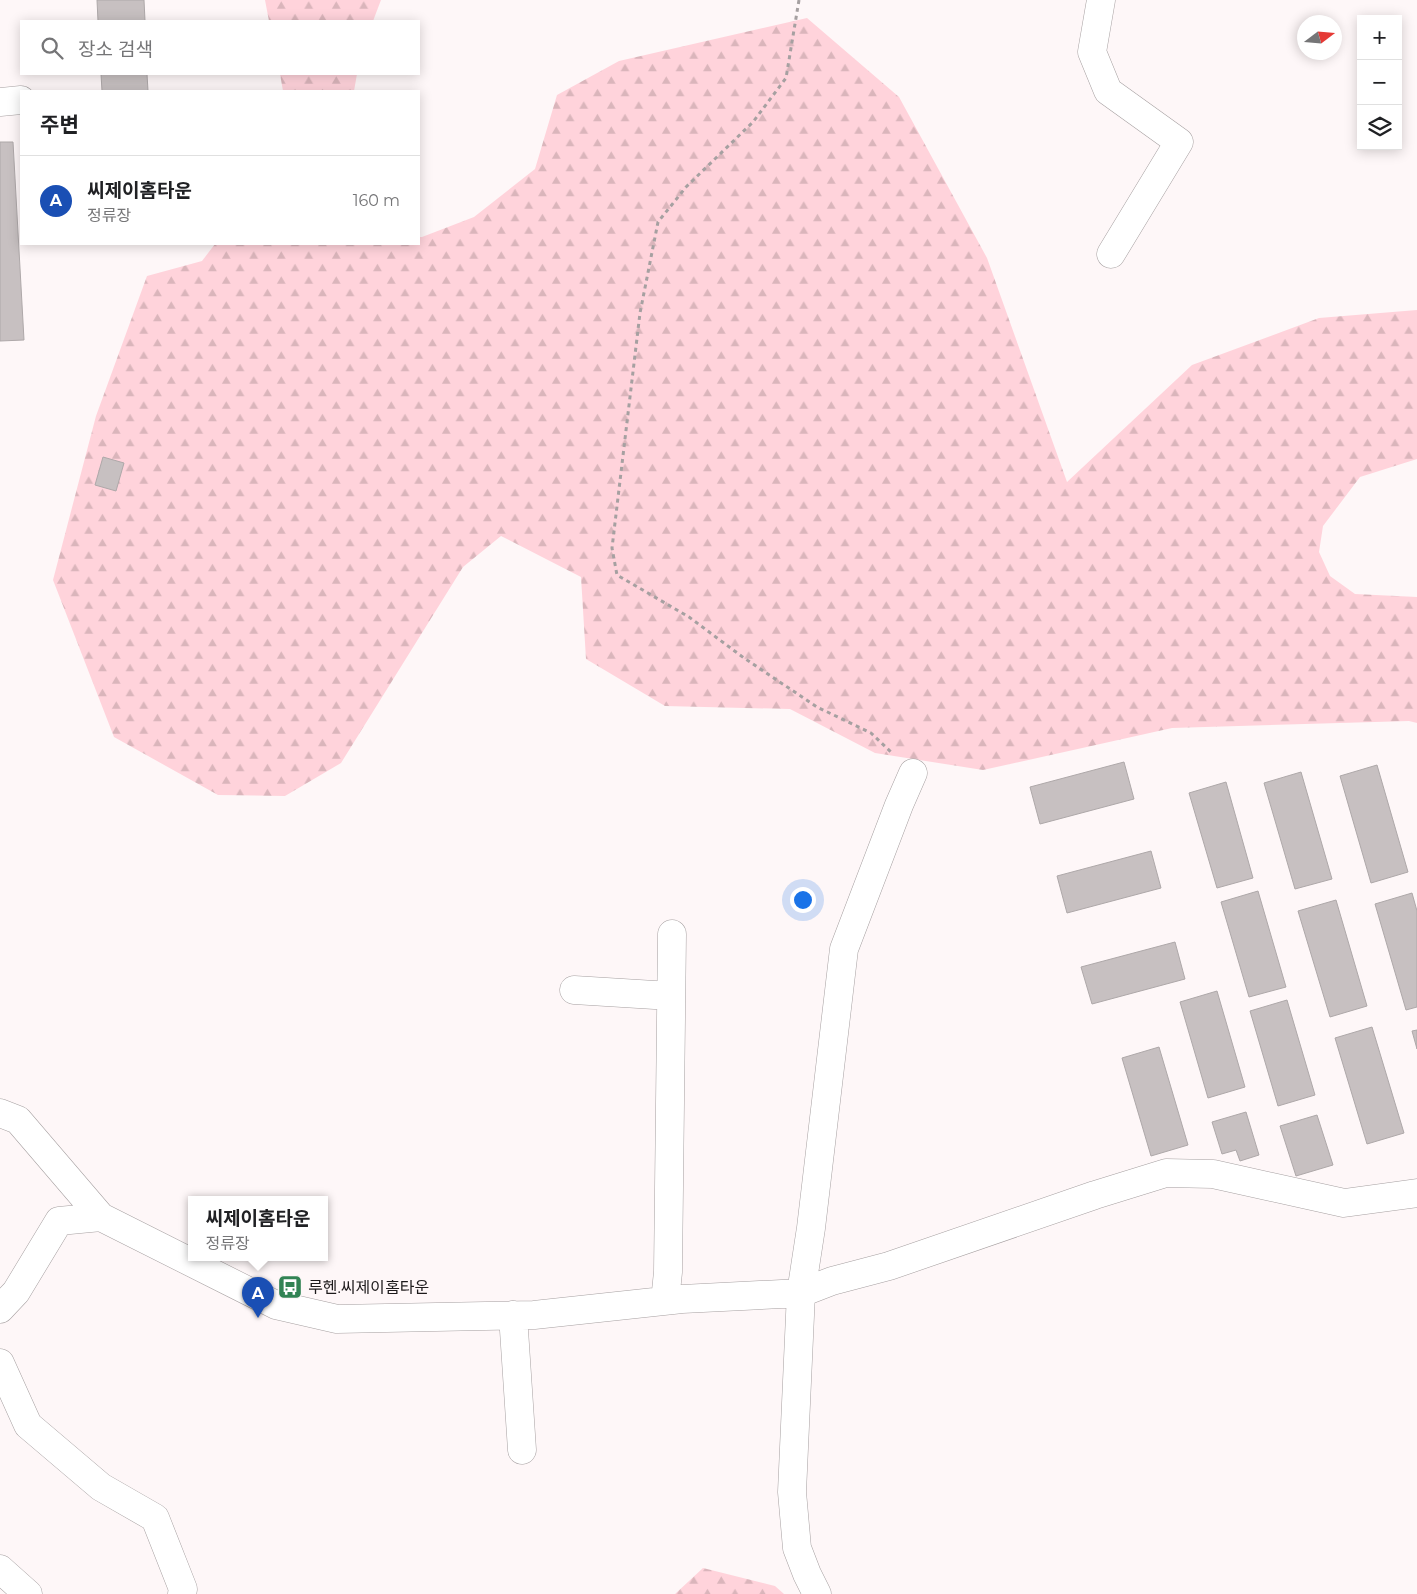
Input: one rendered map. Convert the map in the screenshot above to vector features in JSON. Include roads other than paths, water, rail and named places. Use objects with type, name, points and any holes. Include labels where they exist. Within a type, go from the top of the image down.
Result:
[{"type":"street","points":[[1102,0],[1092,52],[1108,91],[1179,142],[1110,254]]},
{"type":"street","points":[[0,102],[20,100]]},
{"type":"street","points":[[817,1594],[797,1548],[792,1492],[801,1293],[811,1228],[844,950],[899,805],[913,774]]},
{"type":"street","points":[[665,1301],[668,1272],[672,934]]},
{"type":"street","points":[[574,990],[671,996]]},
{"type":"street","points":[[0,1113],[18,1120],[101,1216],[188,1260]]},
{"type":"street","points":[[190,1261],[276,1304],[337,1319],[534,1315],[665,1301],[801,1293],[832,1281],[889,1266],[1095,1195],[1166,1173],[1213,1174],[1344,1203],[1417,1193]]},
{"type":"street","points":[[0,1309],[16,1292],[59,1221],[101,1216]]},
{"type":"street","points":[[513,1315],[522,1450]]},
{"type":"street","points":[[0,1363],[28,1424],[101,1488],[155,1518],[184,1589],[182,1594]]},
{"type":"street","points":[[0,1569],[28,1594]]},
{"type":"place","name":"루헨.씨제이홈타운","points":[[290,1287]]},
{"type":"place","name":"씨제이홈타운","points":[[258,1318]]}]
